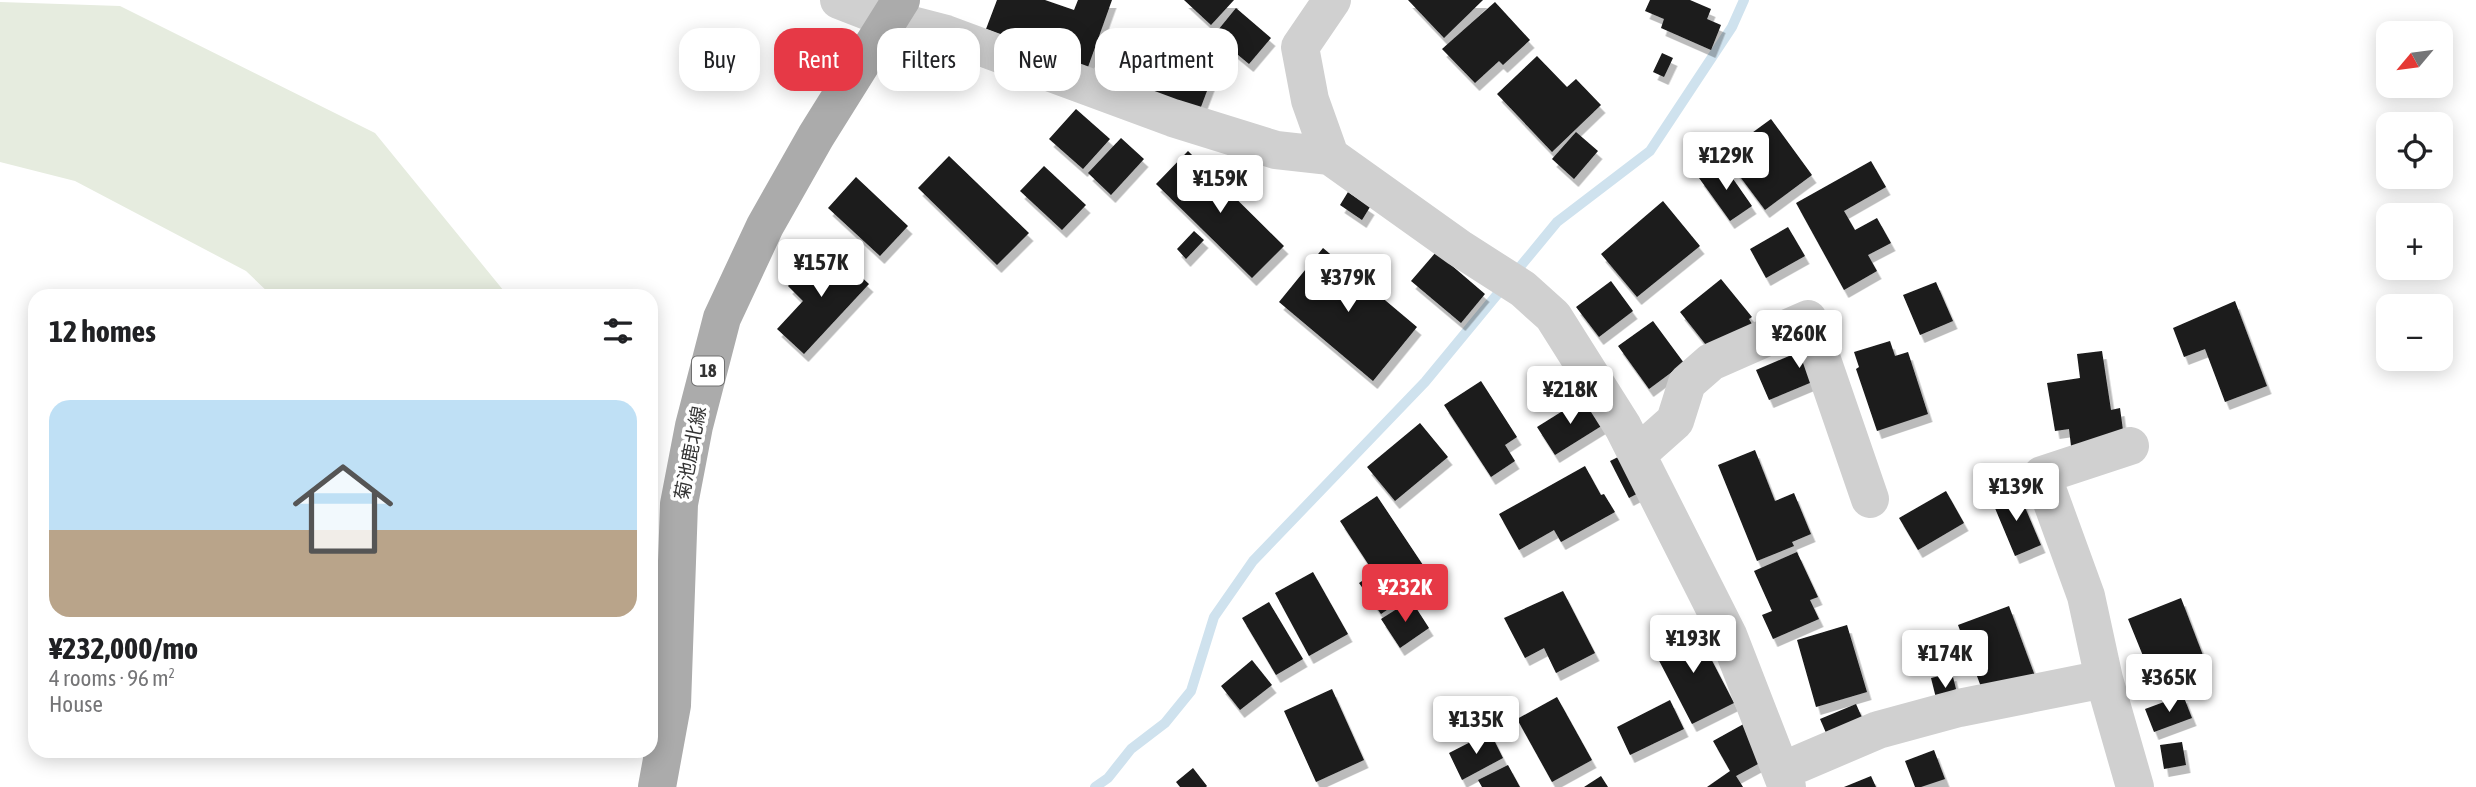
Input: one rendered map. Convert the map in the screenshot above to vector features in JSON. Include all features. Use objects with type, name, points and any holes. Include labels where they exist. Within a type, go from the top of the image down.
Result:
[{"type":"main road","name":"菊池鹿北線","points":[[657,787],[672,705],[679,504],[694,426],[722,318],[778,204],[816,136],[895,9]]},
{"type":"street","points":[[839,0],[895,9],[946,34],[1173,118],[1276,150],[1330,156],[1459,248],[1523,289],[1553,316],[1623,426],[1728,635],[1785,779],[1878,730],[1959,708],[2104,679]]},
{"type":"street","points":[[1330,156],[1310,100],[1300,47],[1332,0]]},
{"type":"street","points":[[1634,449],[1648,445],[1675,421],[1687,383],[1711,362],[1808,319],[1870,499]]},
{"type":"street","points":[[2130,446],[2042,475],[2086,596],[2104,679],[2135,787]]},
{"type":"shaded area","points":[[0,2],[120,6],[375,133],[502,289],[265,289],[246,271],[75,181],[0,162]]},
{"type":"building","points":[[997,0],[1045,0],[1074,10],[1078,0],[1112,0],[1102,28],[1095,28],[1095,47],[1088,67],[1081,64],[1081,28],[994,28],[994,32],[986,29]]},
{"type":"building","points":[[1184,0],[1234,0],[1211,25]]},
{"type":"building","points":[[1408,0],[1483,0],[1444,38]]},
{"type":"building","points":[[1650,0],[1690,0],[1711,9],[1707,19],[1721,25],[1711,50],[1661,28],[1664,19],[1645,11]]},
{"type":"building","points":[[1495,2],[1530,40],[1503,65],[1499,61],[1475,83],[1442,49]]},
{"type":"building","points":[[1236,8],[1271,38],[1249,64],[1238,55],[1238,28],[1220,28]]},
{"type":"building","points":[[1662,53],[1673,58],[1664,77],[1653,72]]},
{"type":"building","points":[[1537,56],[1567,87],[1576,79],[1601,105],[1552,152],[1497,94]]},
{"type":"building","points":[[1145,91],[1207,91],[1199,112]]},
{"type":"building","points":[[1076,109],[1110,139],[1083,169],[1049,139]]},
{"type":"building","points":[[1771,119],[1812,175],[1765,210],[1723,154]]},
{"type":"building","points":[[1576,132],[1598,151],[1574,179],[1552,159]]},
{"type":"building","points":[[1121,138],[1144,159],[1111,195],[1088,173]]},
{"type":"building","points":[[1188,151],[1284,246],[1252,278],[1156,184]]},
{"type":"building","points":[[949,156],[1029,233],[997,265],[918,188]]},
{"type":"building","points":[[1871,161],[1886,187],[1844,211],[1855,230],[1877,218],[1891,243],[1868,255],[1877,271],[1844,290],[1796,203]]},
{"type":"building","points":[[1722,163],[1752,206],[1730,221],[1699,178]]},
{"type":"building","points":[[1044,166],[1086,205],[1062,230],[1020,191]]},
{"type":"building","points":[[856,177],[908,226],[880,256],[828,208]]},
{"type":"building","points":[[1348,192],[1370,207],[1362,220],[1340,205]]},
{"type":"building","points":[[1663,201],[1700,246],[1637,297],[1601,254]]},
{"type":"building","points":[[1788,227],[1805,256],[1766,278],[1750,249]]},
{"type":"building","points":[[1194,231],[1204,240],[1186,259],[1177,249]]},
{"type":"building","points":[[1323,248],[1417,327],[1373,381],[1279,302]]},
{"type":"building","points":[[823,249],[839,264],[843,260],[869,284],[804,354],[777,329],[803,301],[788,286]]},
{"type":"building","points":[[1436,252],[1485,294],[1461,323],[1411,281]]},
{"type":"building","points":[[1721,279],[1752,317],[1749,319],[1759,336],[1710,350],[1680,312]]},
{"type":"building","points":[[1611,281],[1633,311],[1599,337],[1576,307]]},
{"type":"building","points":[[1936,282],[1953,321],[1920,335],[1903,295]]},
{"type":"building","points":[[2235,301],[2267,386],[2225,402],[2205,349],[2184,357],[2173,328]]},
{"type":"building","points":[[1653,321],[1684,363],[1649,389],[1618,346]]},
{"type":"building","points":[[1829,339],[1841,370],[1769,400],[1756,370]]},
{"type":"building","points":[[1890,341],[1895,356],[1908,352],[1928,414],[1877,431],[1856,369],[1859,367],[1854,352]]},
{"type":"building","points":[[2102,351],[2111,410],[2120,408],[2124,438],[2071,446],[2069,429],[2055,431],[2047,383],[2080,378],[2077,354]]},
{"type":"building","points":[[1481,381],[1517,437],[1505,445],[1515,461],[1491,477],[1444,405]]},
{"type":"building","points":[[1585,397],[1603,425],[1555,455],[1537,427]]},
{"type":"building","points":[[1420,423],[1448,457],[1395,501],[1367,467]]},
{"type":"building","points":[[1755,450],[1775,501],[1794,493],[1811,534],[1792,542],[1794,546],[1757,561],[1718,465]]},
{"type":"building","points":[[1628,452],[1646,489],[1629,498],[1610,461]]},
{"type":"building","points":[[1585,466],[1601,495],[1604,494],[1615,512],[1561,542],[1554,530],[1519,550],[1499,514]]},
{"type":"building","points":[[1946,491],[1964,523],[1918,550],[1899,518]]},
{"type":"building","points":[[2018,491],[2041,545],[2015,556],[1992,501]]},
{"type":"building","points":[[1377,496],[1431,577],[1381,614],[1359,583],[1374,573],[1340,521]]},
{"type":"building","points":[[1797,552],[1818,597],[1810,600],[1819,619],[1773,639],[1762,615],[1772,611],[1754,571]]},
{"type":"building","points":[[1313,572],[1348,634],[1309,656],[1275,593]]},
{"type":"building","points":[[1563,591],[1595,653],[1556,673],[1544,648],[1525,658],[1504,618]]},
{"type":"building","points":[[2181,598],[2204,658],[2152,678],[2128,619]]},
{"type":"building","points":[[1411,600],[1429,628],[1400,648],[1381,619]]},
{"type":"building","points":[[1269,602],[1303,659],[1276,675],[1242,618]]},
{"type":"building","points":[[2009,606],[2038,684],[1987,703],[1958,625]]},
{"type":"building","points":[[1847,625],[1867,692],[1816,707],[1797,640]]},
{"type":"building","points":[[1694,626],[1734,703],[1692,724],[1652,647]]},
{"type":"building","points":[[1252,660],[1272,685],[1240,710],[1221,686]]},
{"type":"building","points":[[1952,673],[1959,701],[1938,706],[1931,678]]},
{"type":"building","points":[[1332,689],[1364,760],[1316,782],[1284,711]]},
{"type":"building","points":[[2183,695],[2192,718],[2154,732],[2145,709]]},
{"type":"building","points":[[1557,697],[1592,760],[1552,782],[1517,719]]},
{"type":"building","points":[[1670,700],[1684,729],[1630,755],[1617,727]]},
{"type":"building","points":[[1856,704],[1869,733],[1833,749],[1820,719]]},
{"type":"building","points":[[1749,721],[1769,758],[1736,776],[1743,787],[1707,787],[1730,771],[1713,741]]},
{"type":"building","points":[[1490,732],[1503,758],[1462,780],[1449,753]]},
{"type":"building","points":[[2182,742],[2186,765],[2164,769],[2160,745]]},
{"type":"building","points":[[1934,750],[1945,779],[1915,787],[1905,761]]},
{"type":"building","points":[[1508,765],[1520,787],[1482,787],[1478,780]]},
{"type":"building","points":[[1193,768],[1207,786],[1180,787],[1176,782]]},
{"type":"building","points":[[1601,776],[1608,787],[1584,787]]},
{"type":"building","points":[[1871,776],[1876,787],[1844,787]]},
{"type":"waterway","points":[[1095,787],[1108,778],[1131,749],[1165,723],[1191,691],[1214,617],[1253,561],[1425,382],[1557,222],[1650,151],[1732,27],[1744,0]]}]
